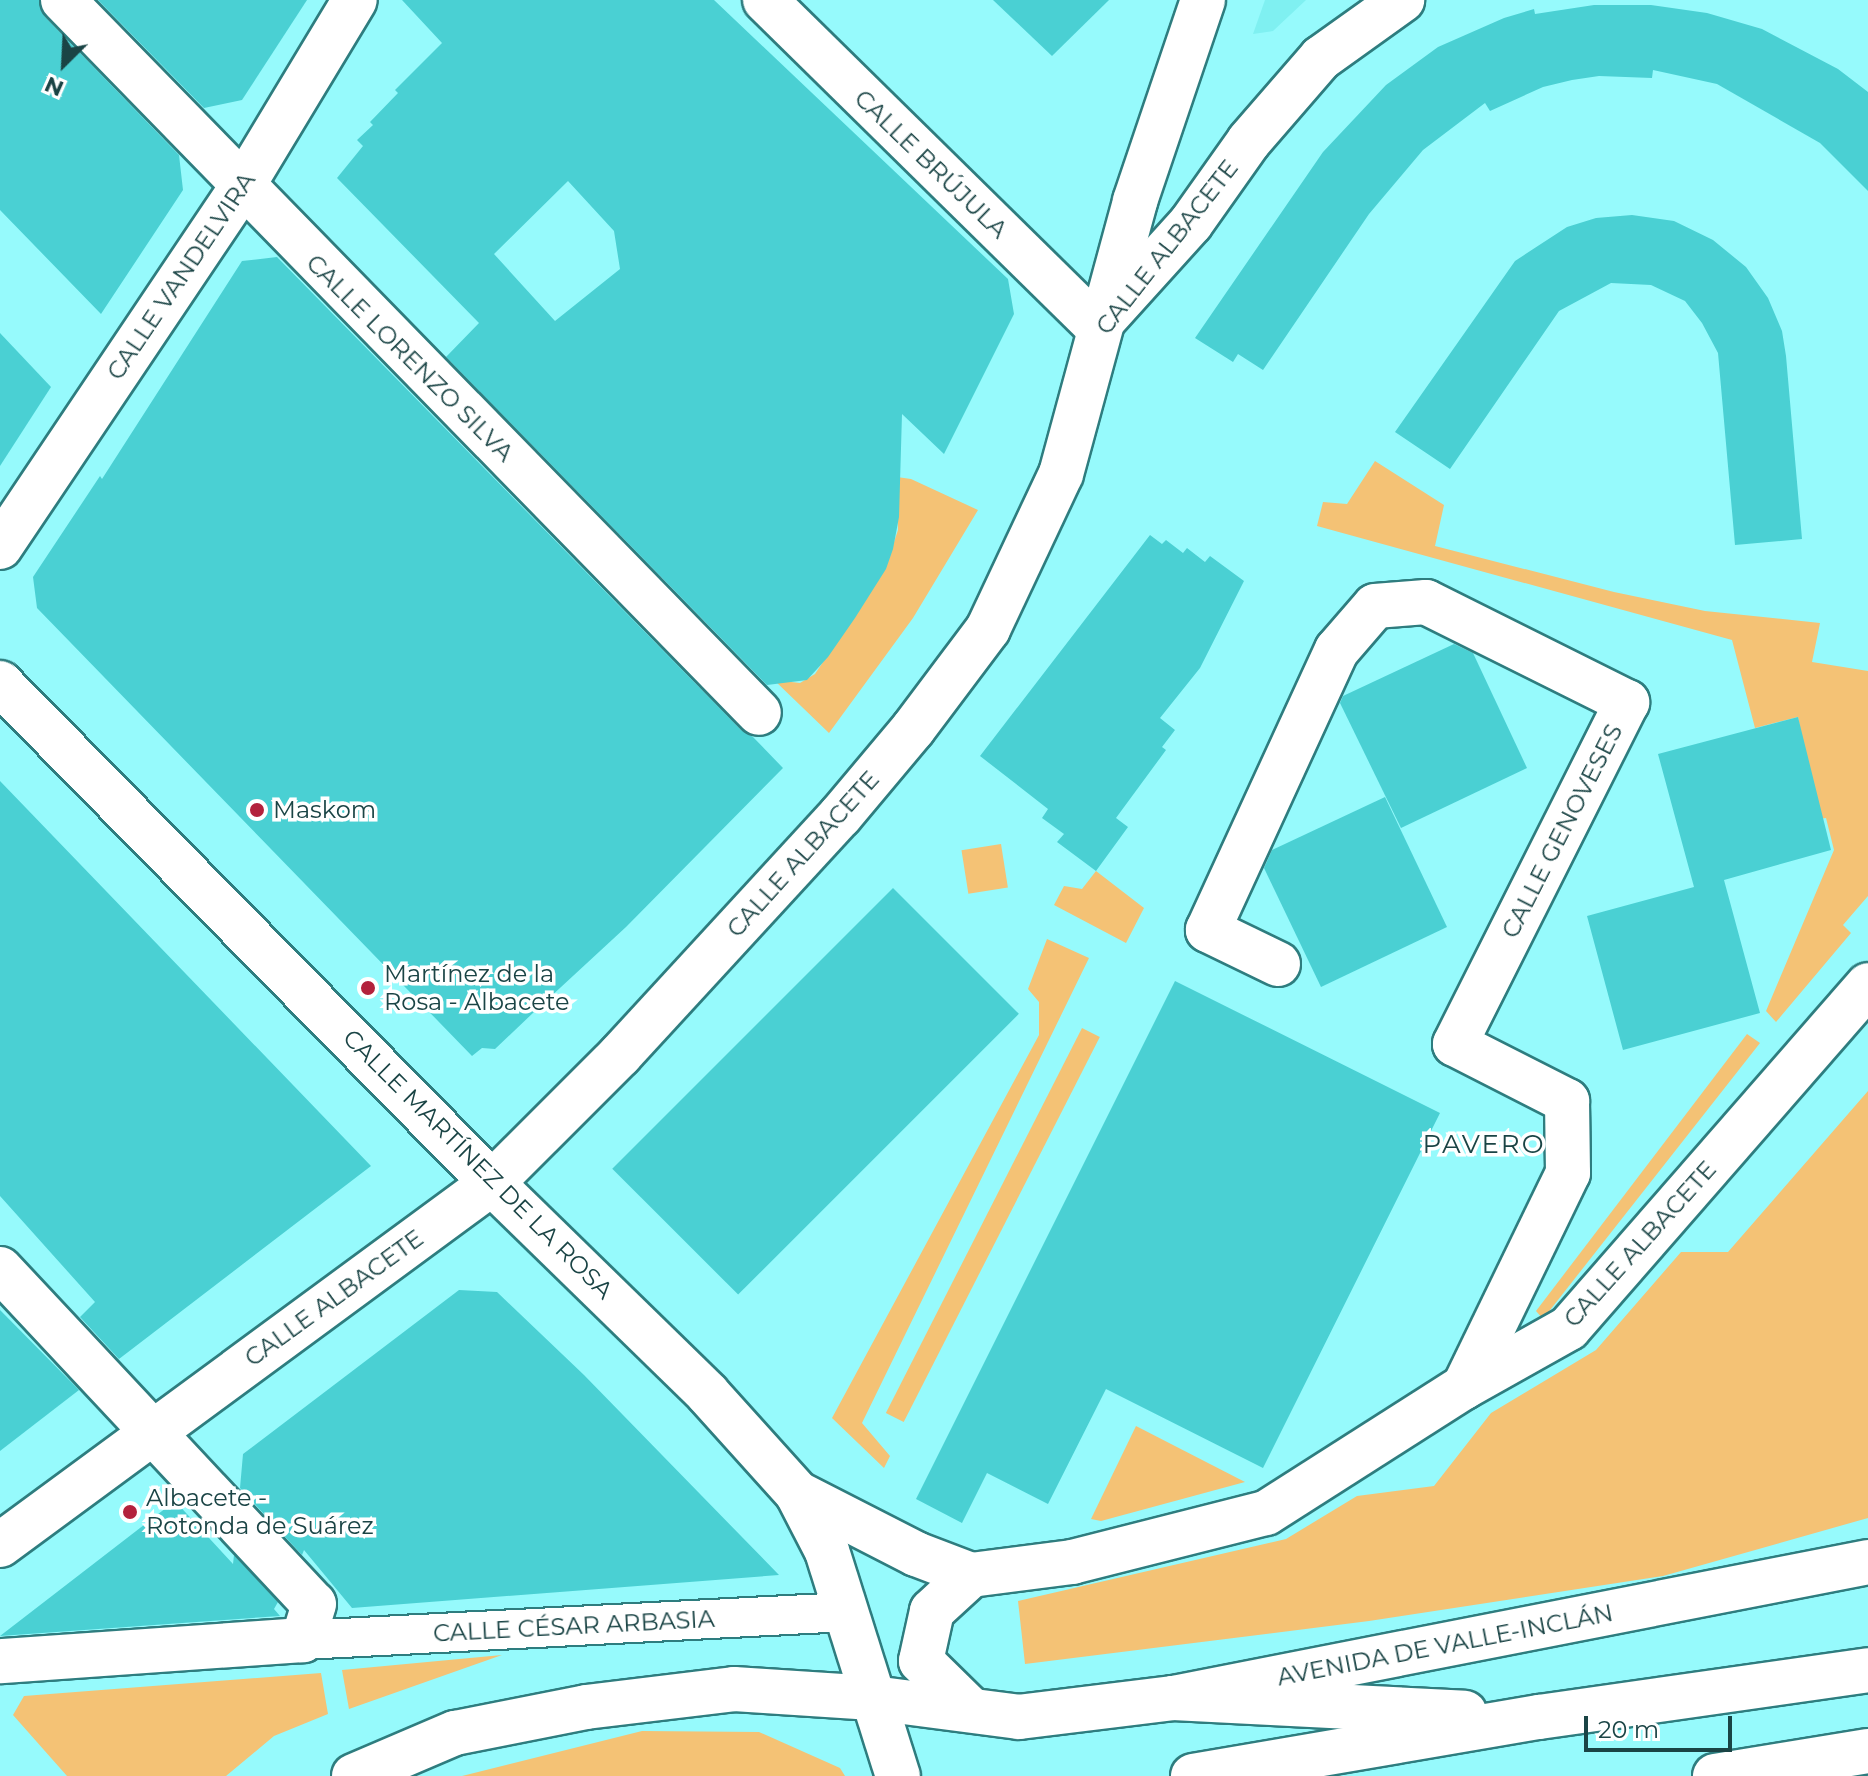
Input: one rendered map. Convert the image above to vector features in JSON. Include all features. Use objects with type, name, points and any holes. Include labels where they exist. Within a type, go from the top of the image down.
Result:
[{"type":"street","name":"CALLE LORENZO SILVA","points":[[63,0],[242,187],[759,713]]},
{"type":"street","name":"CALLE VANDELVIRA","points":[[0,547],[242,187],[355,0]]},
{"type":"street","name":"CALLE BRÚJULA","points":[[765,0],[1098,327]]},
{"type":"street","points":[[1098,327],[1135,201],[1203,0]]},
{"type":"street","name":"CALLE ALBACETE","points":[[0,1545],[149,1432],[492,1183],[620,1055],[840,816],[913,729],[988,629],[1061,474],[1098,327],[1191,223],[1249,141],[1321,58],[1402,0]]},
{"type":"street","name":"CALLE GENOVESES","points":[[1278,964],[1208,930],[1337,650],[1375,606],[1426,602],[1627,702],[1455,1044],[1567,1101],[1568,1173],[1464,1387]]},
{"type":"street","name":"CALLE MARTÍNEZ DE LA ROSA","points":[[0,683],[492,1183],[707,1393],[797,1493],[827,1551],[898,1776]]},
{"type":"street","name":"CALLE ALBACETE","points":[[971,1575],[1072,1562],[1266,1513],[1464,1387],[1569,1328],[1868,985]]},
{"type":"street","points":[[0,1269],[149,1432],[314,1604],[303,1640]]},
{"type":"street","points":[[797,1493],[916,1554],[971,1575],[932,1611],[921,1661],[971,1710]]},
{"type":"street","name":"AVENIDA DE VALLE-INCLÁN","points":[[354,1776],[455,1733],[586,1707],[734,1689],[873,1698],[1019,1717],[1173,1698],[1868,1562]]},
{"type":"street","name":"CALLE CÉSAR ARBASIA","points":[[0,1661],[303,1640],[846,1612]]},
{"type":"street","points":[[1193,1776],[1539,1717],[1868,1670]]},
{"type":"street","points":[[1173,1698],[1539,1717]]},
{"type":"street","points":[[1715,1776],[1868,1751]]},
{"type":"shaded area","points":[[1265,0],[1306,0],[1273,31],[1253,34]]},
{"type":"shaded area","points":[[1375,461],[1444,505],[1435,546],[1614,592],[1705,611],[1820,623],[1812,662],[1868,671],[1868,896],[1843,925],[1851,933],[1776,1022],[1766,1011],[1834,850],[1826,818],[1818,819],[1798,717],[1755,728],[1732,640],[1317,526],[1323,502],[1347,504]]},
{"type":"shaded area","points":[[897,477],[911,479],[978,510],[913,618],[829,733],[774,680],[800,683],[815,674],[885,569],[898,530]]},
{"type":"shaded area","points":[[1001,844],[1008,887],[968,894],[961,850]]},
{"type":"shaded area","points":[[1096,871],[1144,908],[1126,943],[1054,905],[1064,886],[1082,889]]},
{"type":"shaded area","points":[[1047,939],[1089,958],[862,1423],[890,1456],[884,1468],[832,1418],[1039,1035],[1039,1002],[1028,989]]},
{"type":"shaded area","points":[[1082,1028],[1100,1037],[904,1422],[886,1413]]},
{"type":"shaded area","points":[[1747,1034],[1760,1043],[1543,1319],[1536,1311]]},
{"type":"shaded area","points":[[1868,1091],[1868,1518],[1663,1576],[1369,1621],[1025,1664],[1018,1601],[1286,1539],[1357,1496],[1434,1486],[1491,1413],[1596,1350],[1681,1252],[1728,1252]]},
{"type":"shaded area","points":[[1136,1426],[1245,1482],[1101,1521],[1091,1519]]},
{"type":"shaded area","points":[[502,1655],[349,1709],[342,1670]]},
{"type":"shaded area","points":[[321,1673],[328,1714],[274,1736],[226,1776],[67,1776],[13,1715],[24,1696]]},
{"type":"shaded area","points":[[642,1731],[759,1732],[840,1768],[845,1776],[462,1776]]},
{"type":"building","points":[[0,0],[39,0],[45,17],[179,155],[183,190],[101,314],[0,210]]},
{"type":"building","points":[[98,0],[307,0],[242,100],[204,108]]},
{"type":"building","points":[[402,0],[714,0],[1008,279],[1014,314],[944,454],[902,414],[899,517],[886,569],[828,657],[807,680],[767,685],[446,357],[479,323],[337,178],[363,146],[357,140],[373,125],[370,122],[398,93],[395,90],[442,43]],"holes":[[[568,181],[614,231],[620,269],[555,321],[494,254]]]},
{"type":"building","points":[[993,0],[1109,0],[1052,56]]},
{"type":"building","points":[[1594,5],[1651,5],[1707,13],[1762,29],[1838,69],[1868,92],[1868,191],[1820,143],[1717,84],[1653,70],[1652,78],[1599,76],[1572,80],[1543,87],[1490,111],[1485,103],[1423,150],[1369,214],[1263,370],[1238,354],[1233,362],[1195,338],[1323,152],[1386,85],[1438,47],[1504,18],[1534,9],[1535,14]]},
{"type":"building","points":[[1632,215],[1674,221],[1713,240],[1746,267],[1768,298],[1782,331],[1786,356],[1802,539],[1735,545],[1718,353],[1702,323],[1685,301],[1651,285],[1611,283],[1559,311],[1450,469],[1395,432],[1515,261],[1567,227],[1596,218]]},
{"type":"building","points":[[277,257],[741,730],[753,737],[783,768],[626,927],[495,1049],[482,1048],[472,1056],[37,608],[33,577],[100,476],[102,479],[242,261]]},
{"type":"building","points":[[0,333],[51,387],[0,466]]},
{"type":"building","points":[[1150,535],[1162,544],[1166,540],[1183,553],[1187,548],[1205,562],[1210,556],[1244,581],[1200,668],[1160,718],[1175,730],[1162,747],[1166,750],[1116,818],[1128,827],[1096,871],[1057,842],[1064,834],[1042,818],[1048,809],[980,756]]},
{"type":"building","points":[[1454,644],[1473,653],[1527,768],[1401,828],[1340,703],[1343,696]]},
{"type":"building","points":[[1798,717],[1831,850],[1724,880],[1760,1013],[1623,1050],[1587,916],[1694,887],[1658,754]]},
{"type":"building","points":[[0,781],[371,1166],[119,1359],[80,1317],[95,1302],[0,1196]]},
{"type":"building","points":[[1385,797],[1447,927],[1321,987],[1264,868],[1272,850]]},
{"type":"building","points":[[893,888],[1019,1014],[738,1295],[612,1169]]},
{"type":"building","points":[[1175,981],[1440,1113],[1263,1468],[1106,1389],[1048,1504],[987,1473],[962,1523],[916,1499]]},
{"type":"building","points":[[459,1290],[497,1292],[584,1375],[779,1575],[352,1608],[304,1550],[302,1555],[240,1488],[243,1454]]},
{"type":"building","points":[[0,1310],[79,1390],[0,1451]]},
{"type":"building","points":[[175,1501],[233,1564],[234,1555],[278,1602],[274,1609],[280,1616],[0,1636]]},
{"type":"place","name":"Maskom","points":[[257,810]]},
{"type":"place","name":"Martínez de la Rosa - Albacete","points":[[368,988]]},
{"type":"place","name":"Albacete - Rotonda de Suárez","points":[[130,1512]]},
{"type":"district","name":"PAVERO","points":[[1484,1145]]}]
